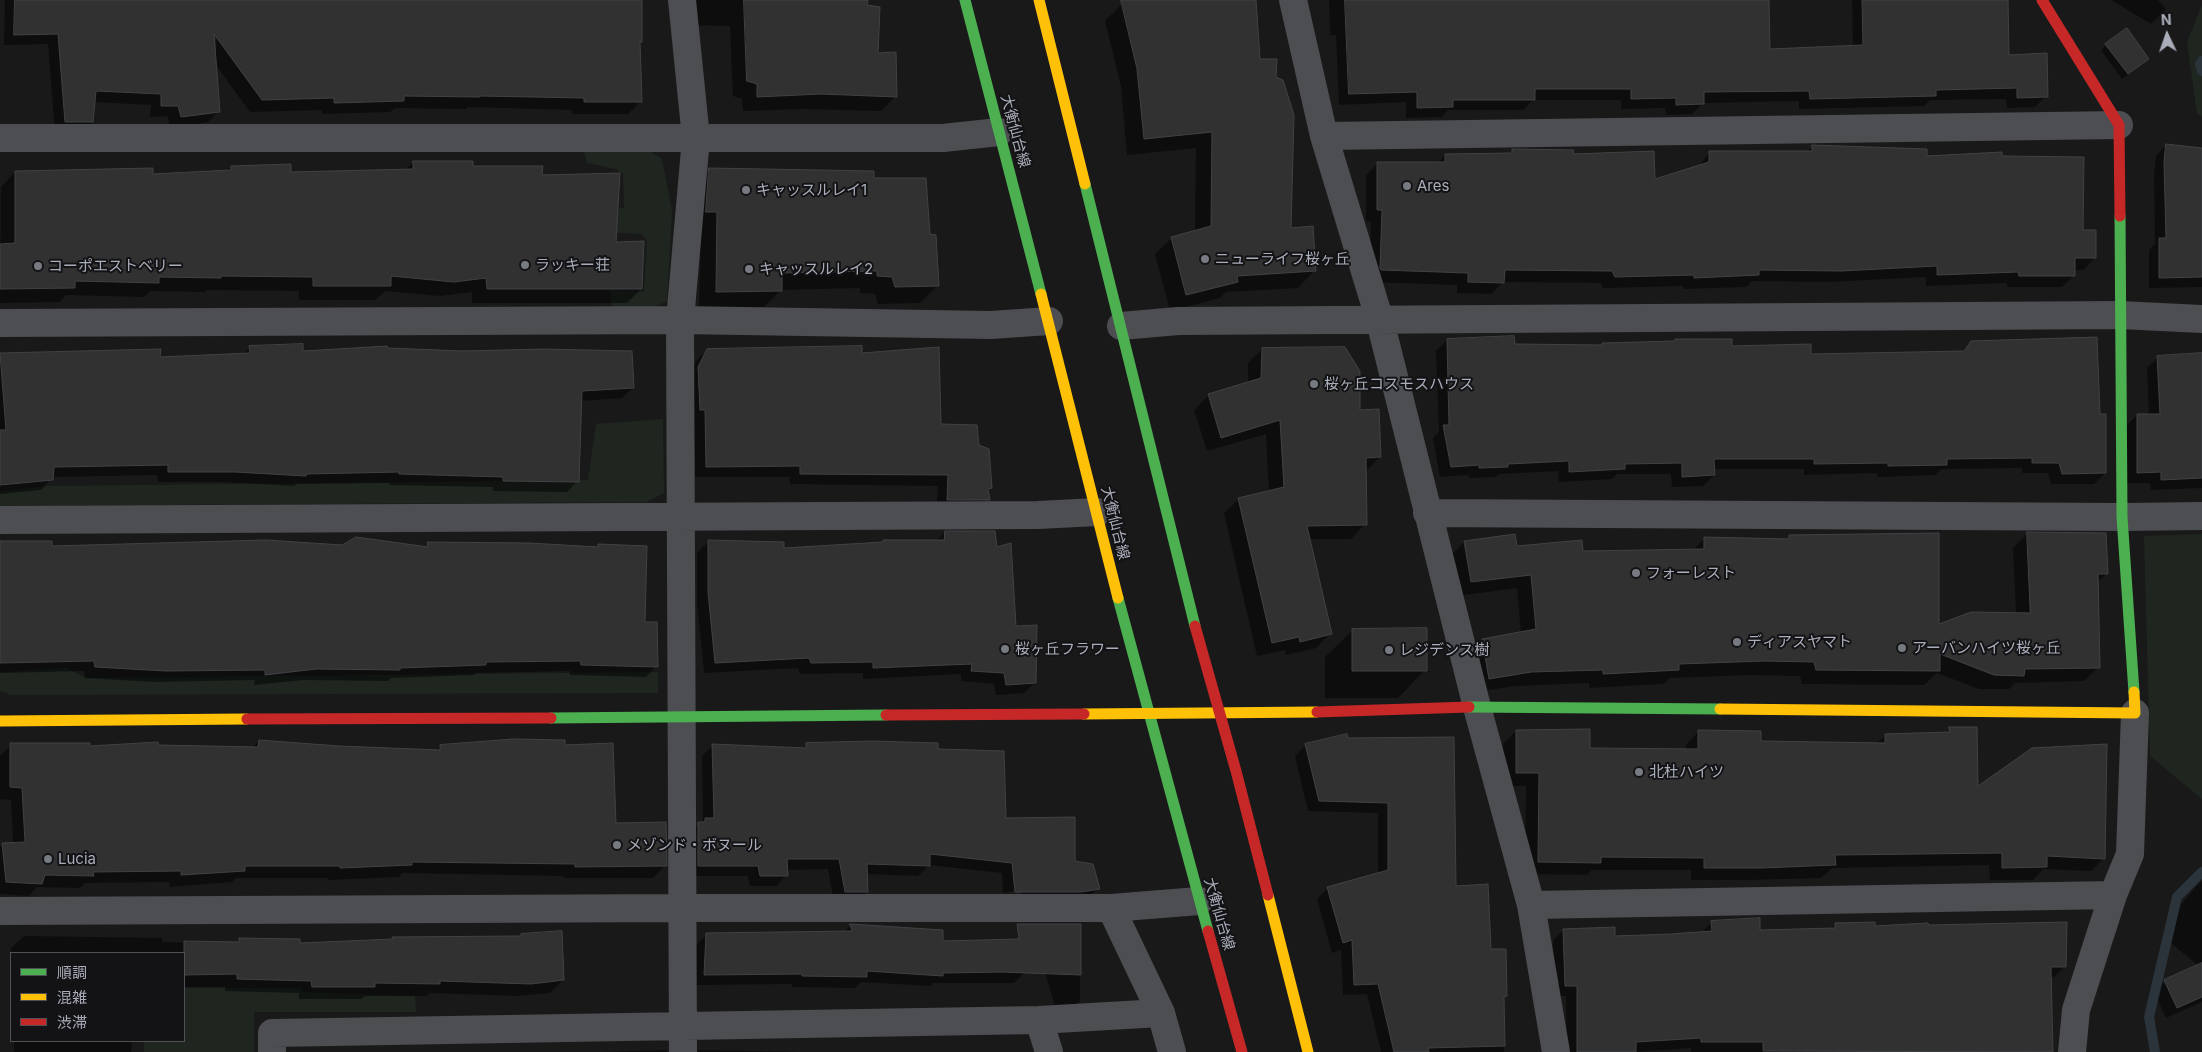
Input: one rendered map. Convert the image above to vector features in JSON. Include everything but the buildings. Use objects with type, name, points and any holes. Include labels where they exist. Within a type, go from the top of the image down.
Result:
[{"type":"street","points":[[682,0],[696,138],[680,320],[683,1039]]},
{"type":"street","name":"大衡仙台線","points":[[965,0],[1049,321],[1148,713],[1242,1052]]},
{"type":"street","points":[[1039,0],[1218,713],[1236,771],[1308,1052]]},
{"type":"street","points":[[1293,0],[1324,136],[1380,321],[1477,706],[1532,905],[1556,1052]]},
{"type":"street","points":[[2042,0],[2119,125],[2122,517],[2135,712],[2130,854],[2113,895],[2076,1010],[2072,1052]]},
{"type":"street","points":[[1324,136],[2119,125]]},
{"type":"street","points":[[0,138],[943,138],[999,132]]},
{"type":"street","points":[[1121,326],[1178,321],[2120,315],[2202,319]]},
{"type":"street","points":[[0,323],[680,320],[991,325],[1049,321]]},
{"type":"street","points":[[0,520],[1038,515],[1097,512]]},
{"type":"street","points":[[1427,513],[2202,516]]},
{"type":"street","points":[[0,721],[1218,713],[1477,706],[2135,712]]},
{"type":"street","points":[[1532,905],[2113,895]]},
{"type":"street","points":[[0,911],[1112,908],[1199,901]]},
{"type":"street","points":[[1112,908],[1161,1013],[1172,1052]]},
{"type":"street","points":[[272,1052],[272,1033],[683,1039],[1161,1013]]},
{"type":"street","points":[[1039,1020],[1049,1052]]},
{"type":"shaded area","points":[[2202,5],[2202,116],[2197,114],[2187,42]]},
{"type":"shaded area","points":[[596,148],[648,150],[662,159],[672,211],[667,301],[654,307],[612,307],[610,290],[644,292],[647,241],[642,234],[566,230],[567,210],[624,208],[623,174],[616,169],[587,163],[584,152]]},
{"type":"shaded area","points":[[663,419],[664,493],[646,502],[0,506],[0,491],[48,486],[588,480],[596,424]]},
{"type":"shaded area","points":[[2202,534],[2202,799],[2150,756],[2144,536]]},
{"type":"shaded area","points":[[66,668],[86,678],[658,672],[658,693],[11,695],[0,691],[0,672]]},
{"type":"shaded area","points":[[185,988],[301,988],[302,992],[415,996],[416,1012],[254,1012],[254,1052],[144,1052],[144,1042],[185,1042]]},
{"type":"waterway","points":[[2202,61],[2200,64],[2202,71]]},
{"type":"waterway","points":[[2155,1052],[2149,1017],[2177,897],[2202,872]]},
{"type":"traffic: fast","points":[[965,0],[1041,294]]},
{"type":"traffic: fast","points":[[1085,184],[1195,626]]},
{"type":"traffic: fast","points":[[2120,216],[2122,517],[2134,692]]},
{"type":"traffic: fast","points":[[1118,598],[1208,931]]},
{"type":"traffic: fast","points":[[1469,707],[1720,709]]},
{"type":"traffic: fast","points":[[551,718],[886,715]]},
{"type":"traffic: slow","points":[[1039,0],[1085,184]]},
{"type":"traffic: slow","points":[[1041,294],[1118,598]]},
{"type":"traffic: slow","points":[[1720,709],[2135,713],[2134,692]]},
{"type":"traffic: slow","points":[[1084,714],[1317,712]]},
{"type":"traffic: slow","points":[[0,721],[247,719]]},
{"type":"traffic: slow","points":[[1268,895],[1308,1052]]},
{"type":"traffic: jam","points":[[2042,0],[2119,125],[2120,216]]},
{"type":"traffic: jam","points":[[1195,626],[1236,771],[1268,895]]},
{"type":"traffic: jam","points":[[1317,712],[1469,707]]},
{"type":"traffic: jam","points":[[886,715],[1084,714]]},
{"type":"traffic: jam","points":[[247,719],[551,718]]},
{"type":"traffic: jam","points":[[1208,931],[1242,1052]]},
{"type":"place","name":"Ares","points":[[1407,186]]},
{"type":"place","name":"キャッスルレイ1","points":[[746,190]]},
{"type":"place","name":"ニューライフ桜ヶ丘","points":[[1205,259]]},
{"type":"place","name":"ラッキー荘","points":[[525,265]]},
{"type":"place","name":"コーポエストベリー","points":[[38,266]]},
{"type":"place","name":"キャッスルレイ2","points":[[749,269]]},
{"type":"place","name":"桜ヶ丘コスモスハウス","points":[[1314,384]]},
{"type":"place","name":"フォーレスト","points":[[1636,573]]},
{"type":"place","name":"ディアスヤマト","points":[[1737,642]]},
{"type":"place","name":"アーバンハイツ桜ヶ丘","points":[[1902,648]]},
{"type":"place","name":"桜ヶ丘フラワー","points":[[1005,649]]},
{"type":"place","name":"レジデンス樹","points":[[1389,650]]},
{"type":"place","name":"北杜ハイツ","points":[[1639,772]]},
{"type":"place","name":"メゾンド・ボヌール","points":[[617,845]]},
{"type":"place","name":"Lucia","points":[[48,859]]}]
